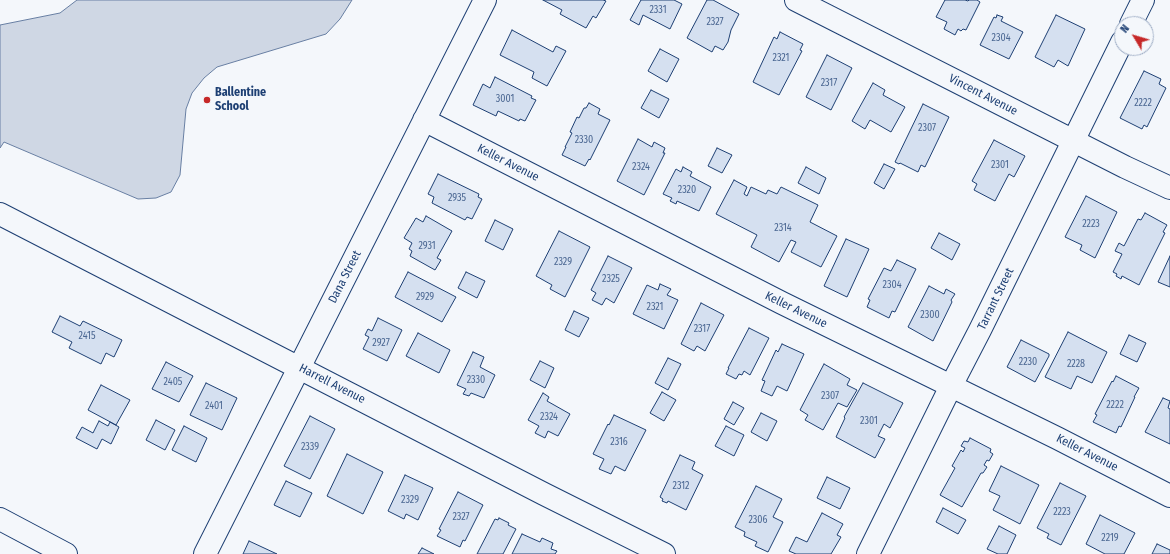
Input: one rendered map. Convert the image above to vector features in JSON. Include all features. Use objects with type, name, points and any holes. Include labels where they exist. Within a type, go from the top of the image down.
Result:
[{"type":"street","name":"Dana Street","points":[[205,554],[485,0]]},
{"type":"street","name":"Vincent Avenue","points":[[796,0],[1170,188]]},
{"type":"street","points":[[1135,16],[1143,0]]},
{"type":"street","name":"Tarrant Street","points":[[868,554],[1115,56]]},
{"type":"street","name":"Keller Avenue","points":[[424,120],[782,303],[1057,438],[1170,496]]},
{"type":"street","name":"Harrell Avenue","points":[[0,214],[544,494],[664,554]]},
{"type":"street","points":[[0,519],[66,554]]},
{"type":"shaded area","points":[[77,0],[352,0],[340,19],[326,34],[217,67],[204,78],[192,93],[186,109],[180,175],[171,192],[156,198],[138,199],[4,142],[0,148],[0,25],[60,13]]},
{"type":"building","points":[[543,0],[606,1],[596,18],[593,16],[586,28],[560,14],[562,10]]},
{"type":"building","points":[[641,0],[674,0],[682,4],[670,29],[643,15],[639,25],[630,20]]},
{"type":"building","points":[[707,0],[713,0],[739,14],[731,30],[728,42],[723,50],[715,46],[712,52],[687,38]]},
{"type":"building","points":[[945,0],[977,0],[980,2],[966,30],[963,29],[961,31],[958,29],[955,35],[944,29],[947,22],[936,17]]},
{"type":"building","points":[[997,15],[1003,17],[1001,21],[1023,32],[1009,59],[980,45],[994,17],[996,18]]},
{"type":"building","points":[[1056,15],[1085,29],[1068,66],[1058,60],[1054,67],[1035,57]]},
{"type":"building","points":[[512,30],[553,52],[556,46],[566,51],[547,86],[532,78],[534,72],[500,55]]},
{"type":"building","points":[[780,32],[803,44],[800,50],[802,51],[779,95],[753,82],[774,37],[777,39]]},
{"type":"building","points":[[660,49],[679,59],[667,82],[648,71]]},
{"type":"building","points":[[827,55],[852,68],[831,110],[806,97]]},
{"type":"building","points":[[1144,71],[1161,79],[1159,84],[1166,88],[1147,127],[1144,125],[1142,129],[1120,118]]},
{"type":"building","points":[[495,77],[532,96],[531,98],[536,100],[525,121],[520,119],[519,121],[498,111],[496,116],[473,105],[483,84],[490,88]]},
{"type":"building","points":[[873,83],[885,90],[883,95],[905,107],[891,132],[870,120],[865,129],[852,121]]},
{"type":"building","points":[[651,90],[669,99],[659,118],[641,108]]},
{"type":"building","points":[[589,103],[600,109],[598,114],[610,120],[590,160],[589,159],[585,166],[562,155],[572,133],[570,132],[577,117],[579,118],[584,108],[586,108]]},
{"type":"building","points":[[923,104],[949,117],[925,167],[921,165],[918,172],[895,162]]},
{"type":"building","points":[[638,139],[652,147],[654,142],[665,148],[663,153],[665,153],[644,195],[617,181]]},
{"type":"building","points":[[994,140],[1025,156],[1014,177],[1009,174],[995,201],[974,190],[977,184],[972,181]]},
{"type":"building","points":[[717,148],[732,155],[722,173],[708,166]]},
{"type":"building","points":[[884,164],[895,169],[884,189],[874,183]]},
{"type":"building","points":[[683,167],[692,172],[690,176],[711,187],[699,211],[677,201],[676,204],[670,201],[672,198],[663,194],[676,169],[681,172]]},
{"type":"building","points":[[806,167],[826,178],[819,194],[798,183]]},
{"type":"building","points":[[438,174],[479,194],[478,197],[482,199],[472,219],[467,217],[465,220],[432,203],[434,197],[428,194]]},
{"type":"building","points":[[734,180],[747,187],[744,194],[747,196],[751,187],[766,194],[768,190],[777,194],[781,187],[818,205],[810,222],[837,236],[821,267],[791,252],[796,242],[791,240],[779,262],[751,247],[757,235],[716,214]]},
{"type":"building","points":[[1086,196],[1117,212],[1095,258],[1080,250],[1082,245],[1065,237]]},
{"type":"building","points":[[1145,213],[1167,225],[1163,232],[1165,233],[1139,285],[1122,276],[1121,279],[1113,272],[1122,254],[1115,251],[1119,243],[1124,246],[1138,219],[1141,220]]},
{"type":"building","points":[[426,216],[452,231],[437,258],[441,260],[435,270],[410,256],[412,251],[409,249],[412,243],[404,238],[416,218],[423,222]]},
{"type":"building","points":[[495,220],[513,229],[503,250],[485,241]]},
{"type":"building","points":[[559,231],[590,247],[565,297],[550,289],[552,285],[536,276]]},
{"type":"building","points":[[939,233],[960,244],[952,260],[931,248]]},
{"type":"building","points":[[846,239],[869,249],[847,297],[824,286]]},
{"type":"building","points":[[608,256],[632,268],[614,303],[606,298],[602,305],[592,300],[596,293],[591,290]]},
{"type":"building","points":[[1170,256],[1170,287],[1158,282]]},
{"type":"building","points":[[897,260],[916,269],[895,312],[892,311],[889,318],[867,307],[870,300],[868,299],[884,268],[891,271]]},
{"type":"building","points":[[408,272],[456,297],[442,322],[395,297]]},
{"type":"building","points":[[466,272],[485,281],[477,298],[458,288]]},
{"type":"building","points":[[660,284],[671,289],[667,295],[678,300],[664,329],[633,314],[647,285],[658,290]]},
{"type":"building","points":[[929,286],[944,294],[946,289],[955,294],[933,341],[908,327]]},
{"type":"building","points":[[701,303],[724,315],[705,351],[697,346],[694,351],[681,344]]},
{"type":"building","points":[[574,311],[589,318],[579,337],[565,330]]},
{"type":"building","points":[[60,316],[80,326],[83,321],[122,340],[114,357],[106,353],[101,364],[69,348],[72,342],[52,332]]},
{"type":"building","points":[[378,318],[402,330],[387,361],[363,349],[369,337],[365,335],[368,329],[372,331]]},
{"type":"building","points":[[749,328],[769,338],[750,375],[744,371],[742,375],[739,374],[736,379],[726,374]]},
{"type":"building","points":[[1068,332],[1107,352],[1092,383],[1077,376],[1071,389],[1045,377]]},
{"type":"building","points":[[418,333],[450,350],[439,373],[406,356]]},
{"type":"building","points":[[1129,335],[1146,343],[1137,362],[1120,354]]},
{"type":"building","points":[[1021,340],[1049,354],[1035,382],[1007,367]]},
{"type":"building","points":[[782,344],[804,354],[787,391],[777,386],[772,396],[761,391],[765,381],[762,380],[776,350],[778,352]]},
{"type":"building","points":[[473,352],[484,357],[480,367],[495,375],[484,398],[471,393],[469,396],[463,394],[466,389],[457,385]]},
{"type":"building","points":[[668,358],[681,364],[668,390],[655,383]]},
{"type":"building","points":[[540,361],[554,368],[545,388],[530,380]]},
{"type":"building","points":[[166,362],[193,376],[179,402],[152,389]]},
{"type":"building","points":[[824,364],[850,379],[847,385],[857,390],[847,407],[838,403],[823,430],[805,420],[808,415],[800,410]]},
{"type":"building","points":[[1116,376],[1139,388],[1121,427],[1119,426],[1116,433],[1093,422],[1097,415],[1095,414]]},
{"type":"building","points":[[206,383],[237,398],[222,430],[190,415]]},
{"type":"building","points":[[863,383],[903,403],[890,428],[884,424],[878,436],[885,439],[875,458],[836,437],[845,418],[844,417]]},
{"type":"building","points":[[101,385],[130,400],[116,425],[88,410]]},
{"type":"building","points":[[662,392],[676,400],[664,421],[650,413]]},
{"type":"building","points":[[543,393],[549,397],[547,401],[570,414],[558,436],[548,431],[545,438],[535,433],[539,426],[528,420]]},
{"type":"building","points":[[1163,398],[1170,401],[1168,408],[1170,409],[1170,444],[1145,432]]},
{"type":"building","points":[[733,402],[744,408],[734,425],[724,419]]},
{"type":"building","points":[[761,413],[777,421],[767,441],[751,432]]},
{"type":"building","points":[[614,415],[646,430],[625,471],[615,466],[611,474],[599,469],[604,459],[593,454]]},
{"type":"building","points":[[310,416],[335,429],[310,479],[284,466]]},
{"type":"building","points":[[156,420],[175,430],[165,450],[146,440]]},
{"type":"building","points":[[99,421],[108,426],[110,422],[119,427],[111,444],[102,439],[97,449],[76,438],[82,427],[93,433]]},
{"type":"building","points":[[184,426],[207,438],[196,462],[172,450]]},
{"type":"building","points":[[726,426],[744,435],[734,456],[715,446]]},
{"type":"building","points":[[970,438],[991,449],[990,452],[993,454],[989,461],[987,460],[984,465],[987,467],[983,473],[981,473],[962,507],[940,495],[955,468],[952,466],[961,450],[963,452],[965,448],[961,446],[964,441],[968,442]]},
{"type":"building","points":[[347,454],[383,472],[363,514],[327,496]]},
{"type":"building","points":[[680,455],[695,462],[692,469],[703,475],[686,510],[668,501],[667,503],[662,501],[663,499],[660,497]]},
{"type":"building","points":[[1001,466],[1039,485],[1020,524],[993,510],[1000,496],[989,491]]},
{"type":"building","points":[[405,475],[433,488],[418,520],[406,514],[404,519],[388,511]]},
{"type":"building","points":[[827,477],[850,488],[840,509],[817,498]]},
{"type":"building","points":[[286,481],[312,493],[300,517],[274,505]]},
{"type":"building","points":[[1060,483],[1086,496],[1061,545],[1047,538],[1049,534],[1037,528]]},
{"type":"building","points":[[756,486],[782,499],[773,517],[783,522],[768,552],[755,546],[757,542],[744,536],[745,532],[735,527]]},
{"type":"building","points":[[458,492],[483,505],[465,541],[463,540],[460,547],[437,536],[441,530],[439,529]]},
{"type":"building","points":[[943,508],[966,520],[958,534],[936,522]]},
{"type":"building","points":[[822,513],[843,524],[837,535],[841,537],[831,554],[796,554],[789,551],[796,537],[807,542]]},
{"type":"building","points":[[1100,515],[1135,533],[1124,554],[1105,554],[1086,544]]},
{"type":"building","points":[[499,518],[509,523],[508,525],[516,529],[503,554],[477,554],[495,519],[498,520]]},
{"type":"building","points":[[999,526],[1016,535],[1007,554],[998,554],[987,549]]},
{"type":"building","points":[[522,534],[540,542],[542,538],[553,543],[551,549],[557,551],[555,554],[512,554]]},
{"type":"building","points":[[249,541],[277,554],[243,554]]},
{"type":"building","points":[[1157,544],[1170,550],[1170,554],[1152,554]]},
{"type":"building","points":[[422,548],[434,554],[418,554]]},
{"type":"place","name":"Ballentine School","points":[[207,100]]}]
